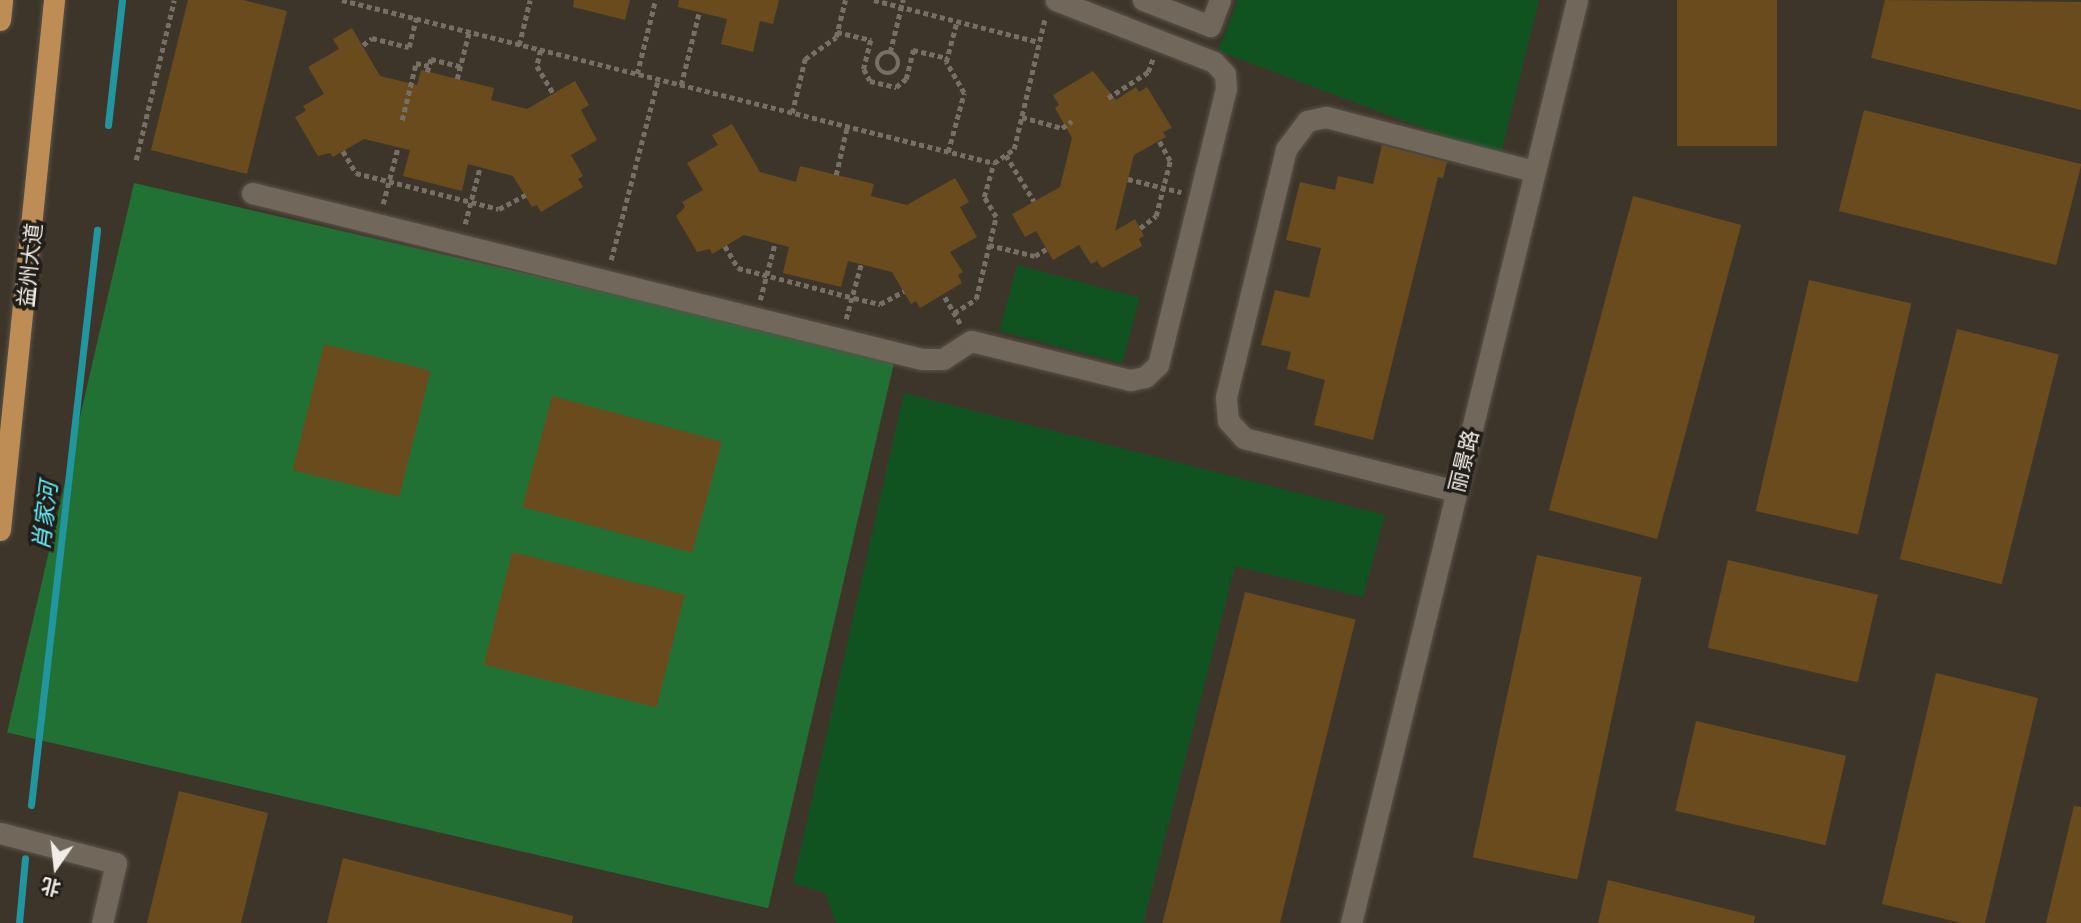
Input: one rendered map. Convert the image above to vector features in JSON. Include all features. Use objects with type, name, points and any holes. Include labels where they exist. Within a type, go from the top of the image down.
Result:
[{"type":"main road","points":[[0,20],[2,0]]},
{"type":"main road","name":"益州大道","points":[[0,530],[54,0]]},
{"type":"street","points":[[1143,0],[1210,26],[1220,0]]},
{"type":"street","name":"丽景路","points":[[1351,923],[1577,0]]},
{"type":"street","points":[[252,193],[839,340],[943,359],[971,341],[1130,380],[1144,377],[1158,365],[1227,89],[1225,74],[1214,62],[1160,40],[1051,5]]},
{"type":"street","points":[[1456,491],[1244,438],[1234,430],[1225,409],[1232,371],[1286,149],[1307,121],[1326,117],[1534,171]]},
{"type":"street","points":[[0,833],[116,863],[102,923]]},
{"type":"path","points":[[136,160],[174,0]]},
{"type":"path","points":[[342,0],[994,163]]},
{"type":"path","points":[[519,44],[530,0]]},
{"type":"path","points":[[792,113],[805,60],[837,32],[845,0]]},
{"type":"path","points":[[874,0],[1039,42]]},
{"type":"path","points":[[877,60],[890,52],[903,0]]},
{"type":"path","points":[[637,74],[655,1]]},
{"type":"path","points":[[954,313],[976,299],[996,217],[985,197],[994,163],[1014,149],[1039,42],[1051,5]]},
{"type":"path","points":[[681,85],[699,12]]},
{"type":"path","points":[[363,45],[372,38],[409,47],[416,18]]},
{"type":"path","points":[[948,152],[964,93],[947,58],[957,21]]},
{"type":"path","points":[[457,79],[469,32]]},
{"type":"path","points":[[837,32],[871,40],[864,69],[870,81],[896,87],[906,79],[913,50],[947,58]]},
{"type":"path","points":[[1108,98],[1148,72],[1160,40]]},
{"type":"path","points":[[541,50],[537,65],[554,94]]},
{"type":"path","points":[[890,52],[899,65]]},
{"type":"path","points":[[867,57],[877,60],[885,73]]},
{"type":"path","points":[[402,120],[416,63],[428,69],[430,59],[460,66]]},
{"type":"path","points":[[882,83],[885,73],[899,65],[908,67]]},
{"type":"path","points":[[606,282],[658,79]]},
{"type":"path","points":[[1021,117],[1062,128],[1072,121]]},
{"type":"path","points":[[836,175],[847,127]]},
{"type":"path","points":[[1140,228],[1156,216],[1170,161],[1158,141]]},
{"type":"path","points":[[377,226],[398,147]]},
{"type":"path","points":[[343,151],[356,173],[499,209],[525,195]]},
{"type":"path","points":[[1006,155],[1034,201]]},
{"type":"path","points":[[459,245],[480,167]]},
{"type":"path","points":[[1128,179],[1200,197]]},
{"type":"path","points":[[755,318],[775,243]]},
{"type":"path","points":[[989,245],[1035,256],[1046,249]]},
{"type":"path","points":[[725,246],[738,268],[853,298],[880,304],[904,291]]},
{"type":"path","points":[[839,340],[862,264]]},
{"type":"path","points":[[945,297],[971,341]]},
{"type":"green space","points":[[1238,0],[1539,0],[1500,157],[1218,51]]},
{"type":"green space","points":[[134,183],[895,359],[768,908],[7,733]]},
{"type":"green space","points":[[1017,265],[1140,298],[1122,364],[999,331]]},
{"type":"green space","points":[[904,393],[1385,515],[1363,597],[1235,566],[1143,923],[836,923],[825,893],[793,883]]},
{"type":"building","points":[[188,0],[243,0],[287,11],[247,174],[151,150]]},
{"type":"building","points":[[574,0],[630,0],[625,20],[573,7]]},
{"type":"building","points":[[679,0],[779,0],[773,24],[760,21],[753,52],[721,44],[727,19],[678,7]]},
{"type":"building","points":[[1677,0],[1777,0],[1777,146],[1677,146]]},
{"type":"building","points":[[1885,0],[2081,2],[2081,110],[1871,58]]},
{"type":"building","points":[[352,28],[380,76],[417,85],[421,70],[494,88],[491,100],[527,109],[575,81],[589,105],[581,110],[597,140],[571,155],[583,176],[578,179],[583,187],[541,212],[537,205],[532,207],[513,176],[468,164],[462,191],[403,176],[410,150],[364,139],[333,157],[330,153],[318,156],[295,117],[306,111],[303,106],[324,94],[308,67],[339,49],[333,39]]},
{"type":"building","points":[[1093,71],[1116,100],[1136,87],[1139,92],[1147,87],[1172,128],[1163,132],[1166,137],[1134,155],[1115,231],[1135,219],[1144,236],[1139,239],[1142,246],[1102,268],[1097,261],[1091,264],[1079,245],[1053,260],[1036,231],[1025,237],[1012,214],[1060,187],[1072,138],[1055,108],[1059,105],[1053,95]]},
{"type":"building","points":[[1864,110],[2081,164],[2056,265],[1839,211]]},
{"type":"building","points":[[732,124],[760,172],[796,182],[800,166],[874,184],[871,196],[907,205],[955,178],[969,202],[960,207],[977,237],[950,252],[963,272],[958,275],[962,283],[920,308],[916,301],[911,304],[892,272],[848,261],[841,287],[783,273],[789,247],[744,235],[712,254],[710,249],[697,252],[676,216],[685,207],[682,202],[703,190],[687,163],[718,145],[712,135]]},
{"type":"building","points":[[1382,145],[1447,162],[1443,178],[1438,177],[1373,440],[1314,425],[1325,380],[1287,369],[1291,352],[1261,345],[1275,290],[1309,298],[1321,248],[1286,240],[1300,182],[1335,190],[1338,176],[1373,184]]},
{"type":"building","points":[[1633,196],[1741,225],[1657,539],[1549,510]]},
{"type":"building","points":[[1809,280],[1911,304],[1858,535],[1756,511]]},
{"type":"building","points":[[1957,329],[2059,354],[2002,584],[1900,559]]},
{"type":"building","points":[[324,344],[431,371],[399,497],[293,470]]},
{"type":"building","points":[[552,396],[722,442],[692,553],[522,507]]},
{"type":"building","points":[[512,552],[685,595],[657,708],[484,665]]},
{"type":"building","points":[[1537,555],[1642,577],[1577,879],[1473,857]]},
{"type":"building","points":[[1728,560],[1878,595],[1858,682],[1708,648]]},
{"type":"building","points":[[1245,592],[1356,620],[1280,923],[1163,923]]},
{"type":"building","points":[[1936,673],[2038,698],[1985,923],[1962,923],[1882,904]]},
{"type":"building","points":[[1696,721],[1846,756],[1825,845],[1675,811]]},
{"type":"building","points":[[179,791],[268,813],[241,923],[147,923]]},
{"type":"building","points":[[2074,806],[2081,807],[2081,923],[2046,923]]},
{"type":"building","points":[[343,858],[573,916],[572,923],[327,923]]},
{"type":"building","points":[[1608,880],[1755,916],[1754,923],[1598,923]]},
{"type":"waterway","name":"肖家河","points":[[108,125],[122,0]]},
{"type":"waterway","name":"肖家河","points":[[31,805],[97,230]]},
{"type":"waterway","name":"肖家河","points":[[19,923],[25,858]]}]
